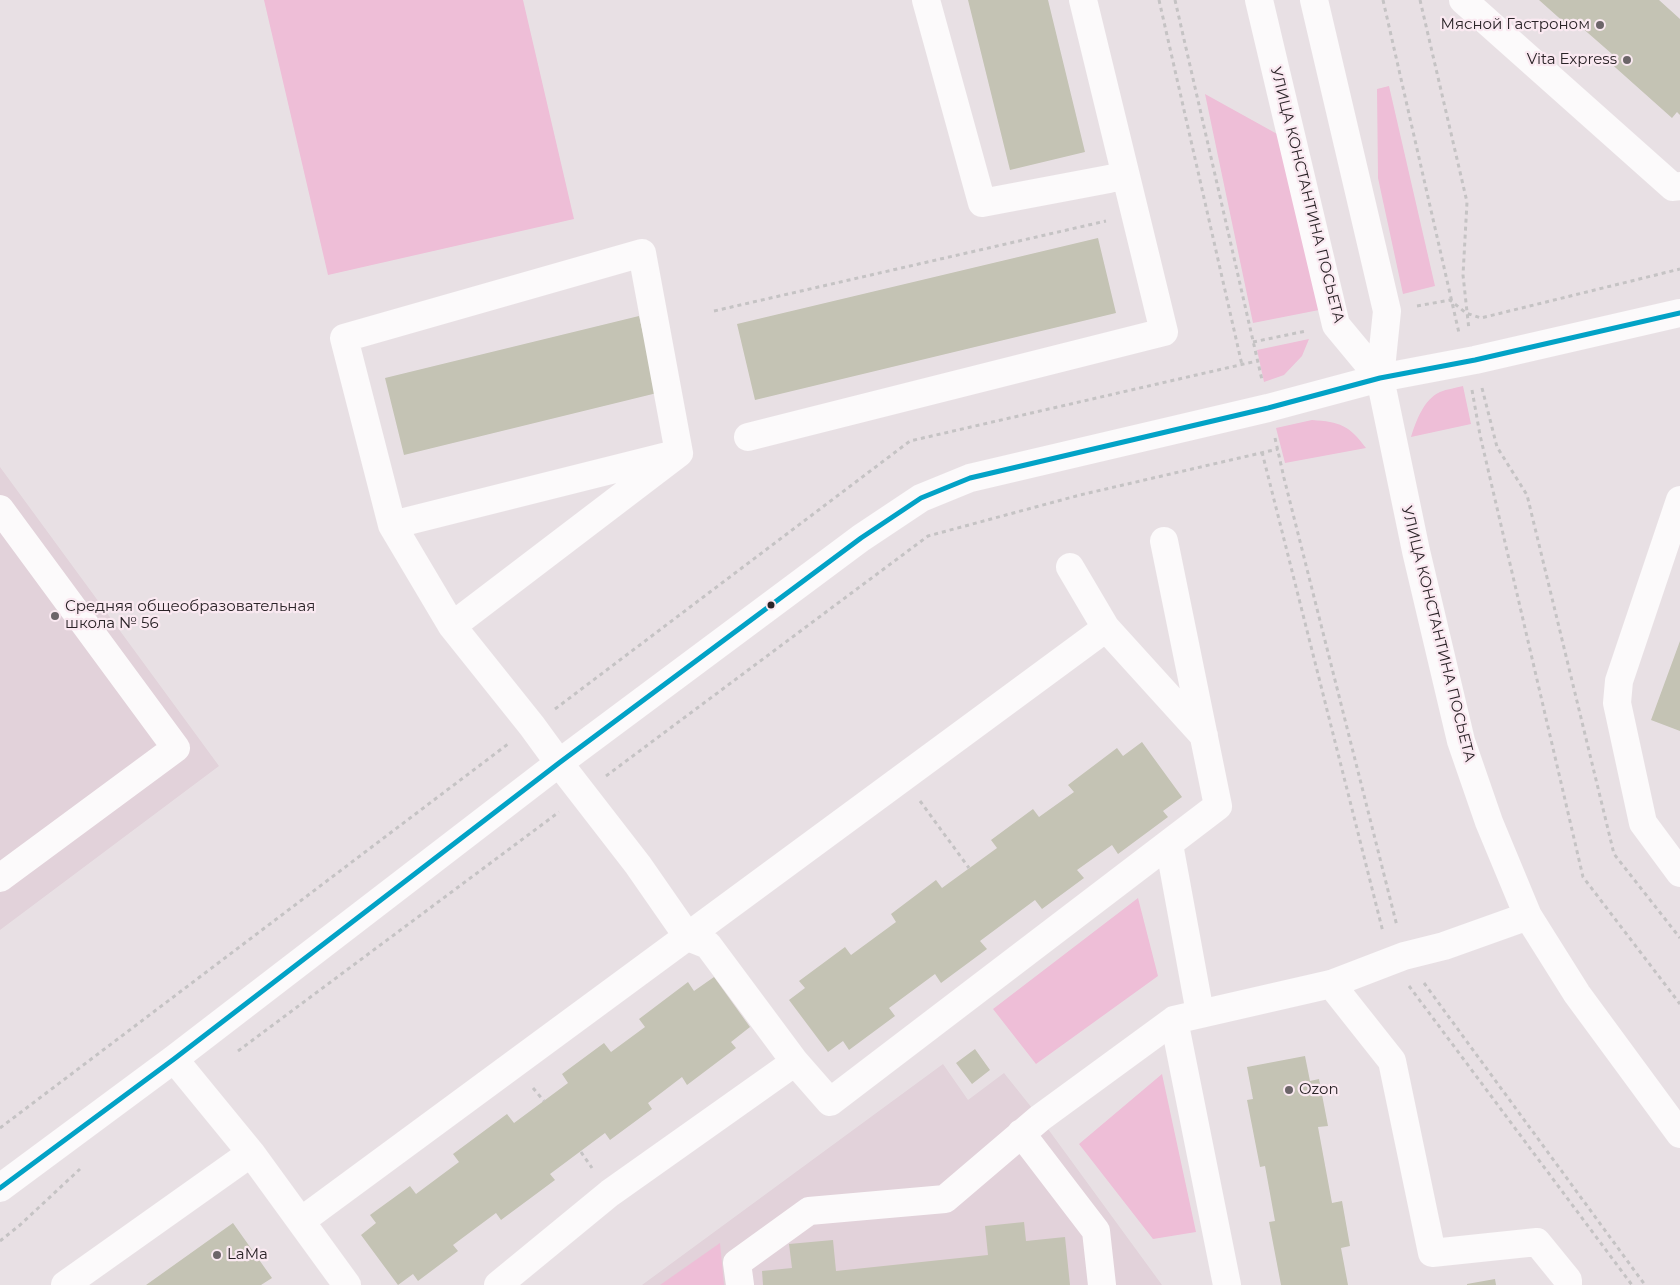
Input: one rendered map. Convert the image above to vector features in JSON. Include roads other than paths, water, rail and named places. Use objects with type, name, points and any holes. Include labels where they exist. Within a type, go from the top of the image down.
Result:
[{"type":"street","points":[[926,0],[982,203],[1125,175]]},
{"type":"street","points":[[748,437],[1164,332],[1083,0]]},
{"type":"street","name":"УЛИЦА КОНСТАНТИНА ПОСЬЕТА","points":[[1259,0],[1336,324],[1380,378]]},
{"type":"street","name":"УЛИЦА КОНСТАНТИНА ПОСЬЕТА","points":[[1314,0],[1386,311],[1380,378],[1416,551],[1461,741],[1489,822],[1528,916],[1577,994],[1680,1134]]},
{"type":"street","points":[[1463,0],[1673,187],[1680,186]]},
{"type":"street","points":[[679,453],[642,253],[344,338],[392,524],[452,626],[532,726],[638,866],[688,937],[708,945],[795,1062],[830,1102],[1218,806],[1164,541]]},
{"type":"street","points":[[0,1188],[174,1059],[559,762],[862,538],[921,498],[970,478],[1268,408],[1380,378],[1470,361],[1680,313]]},
{"type":"street","points":[[452,626],[679,453]]},
{"type":"street","points":[[392,524],[679,453]]},
{"type":"street","points":[[1680,500],[1619,681],[1617,703],[1643,823],[1680,872]]},
{"type":"street","points":[[0,510],[176,748],[0,878]]},
{"type":"street","points":[[1070,567],[1106,628],[1204,736]]},
{"type":"street","points":[[301,1222],[1106,628]]},
{"type":"street","points":[[1169,844],[1187,1016],[1227,1285]]},
{"type":"street","points":[[740,1285],[737,1263],[809,1211],[945,1199],[1021,1133],[1187,1016],[1331,984],[1397,959],[1444,946],[1528,916]]},
{"type":"street","points":[[1331,984],[1392,1061],[1432,1253],[1538,1242],[1568,1280],[1568,1285]]},
{"type":"street","points":[[174,1059],[251,1153],[347,1285]]},
{"type":"street","points":[[498,1285],[610,1193],[795,1062]]},
{"type":"street","points":[[1021,1133],[1096,1231],[1102,1285]]},
{"type":"street","points":[[65,1285],[251,1153]]},
{"type":"place","name":"Мясной Гастроном","points":[[1600,25]]},
{"type":"place","name":"Vita Express","points":[[1627,60]]},
{"type":"place","name":"Средняя общеобразовательная школа № 56","points":[[55,616]]},
{"type":"place","name":"Ozon","points":[[1289,1090]]},
{"type":"place","name":"LaMa","points":[[217,1255]]}]
